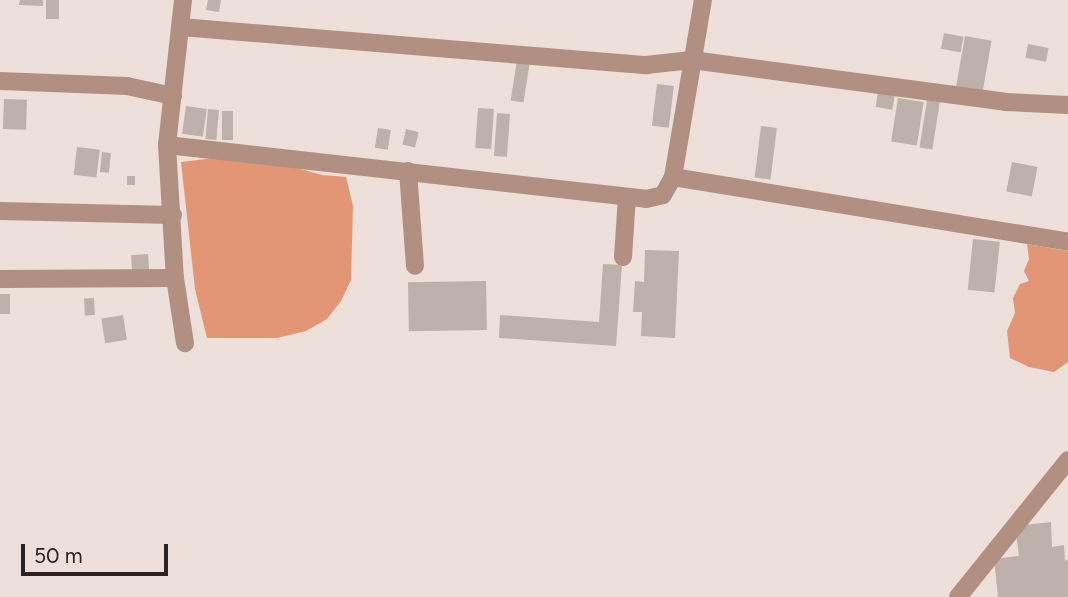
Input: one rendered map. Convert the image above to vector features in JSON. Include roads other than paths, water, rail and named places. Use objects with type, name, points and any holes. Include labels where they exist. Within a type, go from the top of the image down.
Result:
[{"type":"street","points":[[183,0],[167,145],[175,278],[185,343]]},
{"type":"street","points":[[167,145],[646,199],[663,195],[673,177],[703,0]]},
{"type":"street","points":[[181,27],[646,65],[692,60],[1005,103],[1068,105]]},
{"type":"street","points":[[0,80],[127,86],[173,96]]},
{"type":"street","points":[[408,171],[415,266]]},
{"type":"street","points":[[673,177],[1068,242]]},
{"type":"street","points":[[623,257],[627,197]]},
{"type":"street","points":[[0,211],[173,215]]},
{"type":"street","points":[[0,279],[175,278]]},
{"type":"street","points":[[958,597],[1068,460]]}]
